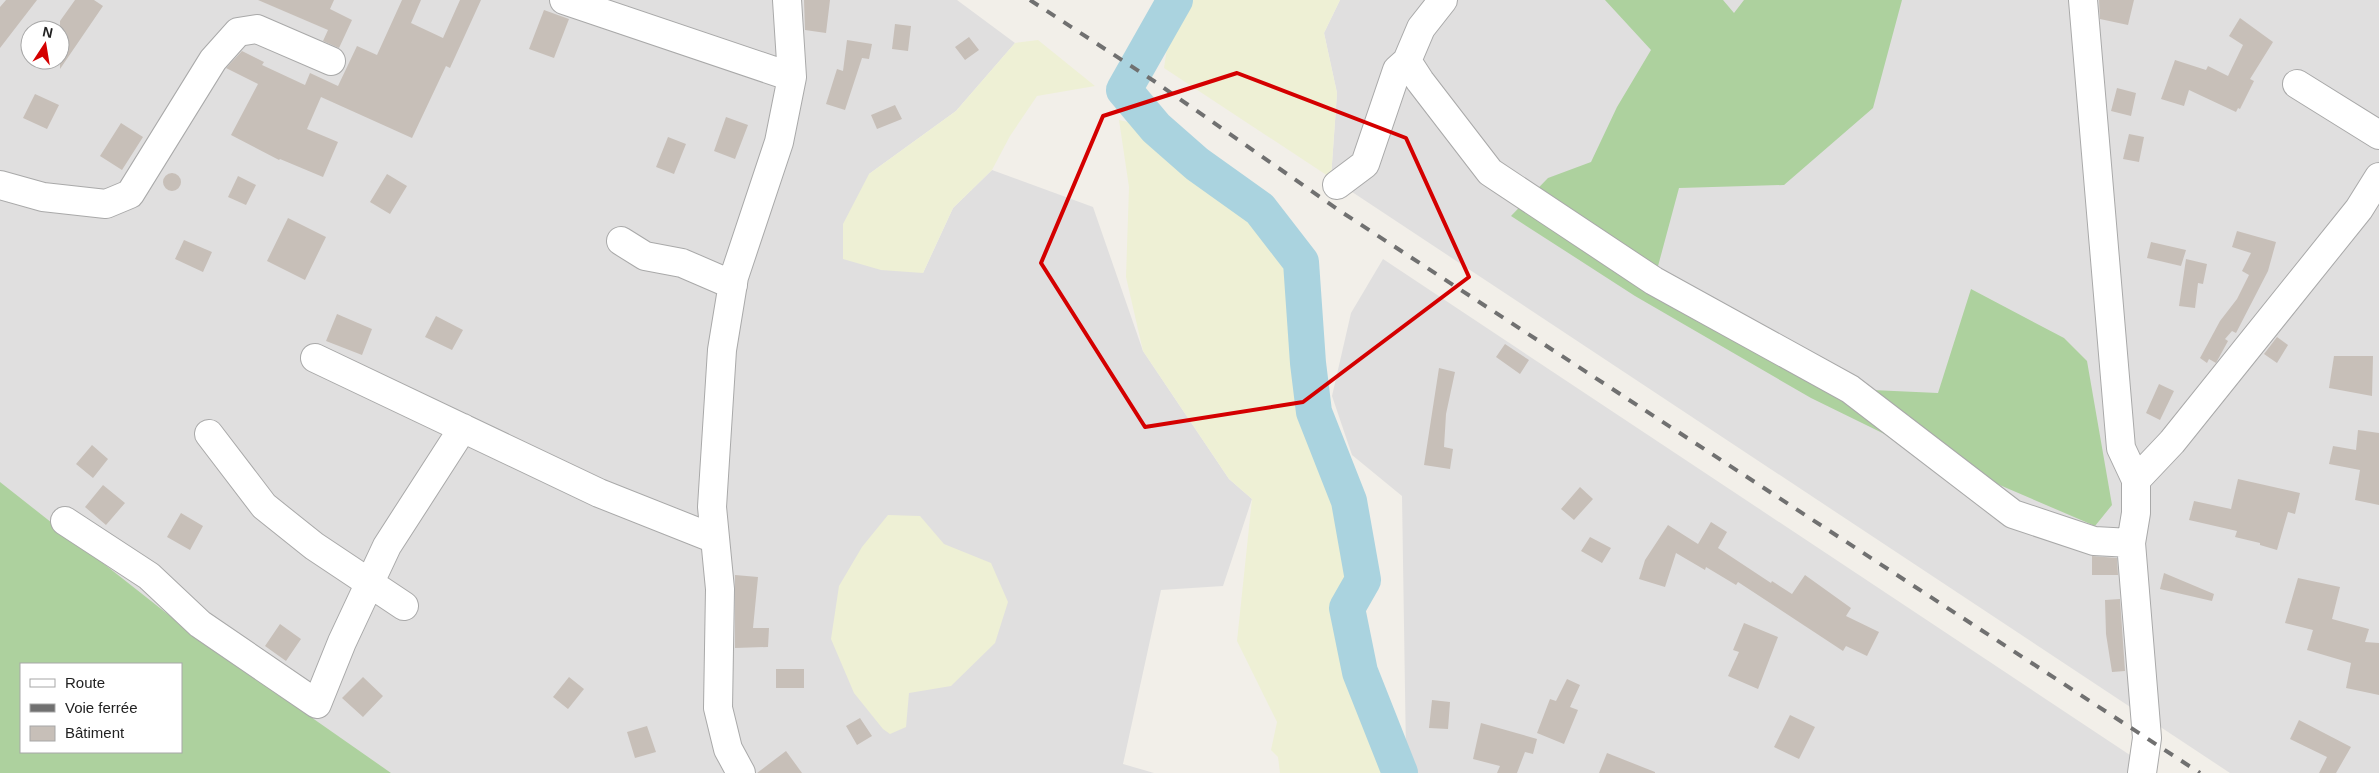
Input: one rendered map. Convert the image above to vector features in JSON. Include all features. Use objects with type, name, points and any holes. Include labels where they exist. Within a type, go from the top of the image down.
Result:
[{"type":"street","points":[[564,0],[792,77]]},
{"type":"street","points":[[741,773],[728,749],[718,708],[720,589],[712,507],[721,368],[732,285],[779,142],[792,77],[787,0]]},
{"type":"street","points":[[1337,186],[1366,164],[1397,70],[1407,62],[1421,28],[1442,0]]},
{"type":"street","points":[[2083,0],[2121,448],[2136,480],[2136,513],[2131,543],[2147,738],[2142,773]]},
{"type":"street","points":[[0,185],[43,197],[106,204],[130,194],[213,60],[238,32],[257,29],[331,61]]},
{"type":"street","points":[[1407,62],[1490,172],[1646,276],[1850,389],[2013,514],[2094,541],[2131,543]]},
{"type":"street","points":[[2297,84],[2379,135]]},
{"type":"street","points":[[2136,480],[2172,442],[2369,210],[2378,181]]},
{"type":"street","points":[[621,241],[645,256],[682,263],[732,285]]},
{"type":"street","points":[[315,358],[599,493],[715,539]]},
{"type":"street","points":[[65,521],[149,576],[200,624],[317,704],[387,546],[463,428]]},
{"type":"street","points":[[210,434],[264,506],[314,546],[404,606]]},
{"type":"highlighted area","points":[[1237,73],[1406,138],[1469,277],[1303,402],[1145,427],[1041,263],[1103,116]]},
{"type":"shaded area","points":[[0,0],[957,0],[1015,43],[956,111],[869,174],[923,273],[953,208],[992,170],[1093,207],[1143,351],[1229,479],[1252,499],[1223,586],[1161,590],[1123,764],[1154,773],[0,773]]},
{"type":"shaded area","points":[[1340,0],[2379,0],[2379,773],[2230,773],[1331,178],[1337,93],[1324,33]]},
{"type":"shaded area","points":[[1383,259],[2157,773],[1416,773],[1406,754],[1402,496],[1352,455],[1332,396],[1351,313]]},
{"type":"green space","points":[[1174,0],[1340,0],[1324,33],[1337,93],[1331,178],[1164,68]]},
{"type":"green space","points":[[1605,0],[1723,0],[1734,13],[1744,0],[1902,0],[1873,108],[1784,185],[1679,188],[1654,281],[1850,389],[1938,393],[1971,289],[2064,338],[2087,361],[2112,505],[2095,526],[1911,447],[1811,398],[1635,296],[1511,216],[1548,178],[1591,162],[1617,107],[1651,50]]},
{"type":"green space","points":[[1038,40],[1095,86],[1037,96],[1010,136],[992,170],[953,208],[923,273],[881,270],[843,259],[843,224],[869,174],[956,111],[1015,43]]},
{"type":"green space","points":[[1119,120],[1156,128],[1197,164],[1260,209],[1301,262],[1308,363],[1314,412],[1349,501],[1363,580],[1347,608],[1360,672],[1400,773],[1280,773],[1278,757],[1271,750],[1277,722],[1237,641],[1252,499],[1229,479],[1143,351],[1126,277],[1129,187]]},
{"type":"green space","points":[[0,482],[198,638],[391,773],[0,773]]},
{"type":"green space","points":[[888,515],[920,516],[944,544],[991,563],[1008,602],[995,643],[951,686],[909,693],[906,727],[890,734],[883,729],[854,693],[831,639],[839,586],[862,547]]},
{"type":"building","points":[[6,0],[37,0],[0,48],[0,7]]},
{"type":"building","points":[[75,0],[94,0],[103,6],[70,54],[70,20],[61,20]]},
{"type":"building","points":[[258,0],[334,0],[330,9],[352,20],[339,48],[323,41],[328,30]]},
{"type":"building","points":[[402,0],[421,0],[411,23],[443,38],[460,0],[481,0],[450,68],[446,66],[412,138],[321,97],[307,129],[338,142],[323,177],[279,160],[231,135],[258,84],[226,68],[242,51],[264,62],[262,65],[305,85],[310,73],[338,86],[357,46],[377,55]]},
{"type":"building","points":[[804,0],[830,0],[826,33],[805,30]]},
{"type":"building","points":[[2099,0],[2134,0],[2128,25],[2100,19]]},
{"type":"building","points":[[544,10],[569,19],[554,58],[529,49]]},
{"type":"building","points":[[2240,18],[2273,42],[2250,79],[2254,81],[2240,109],[2238,108],[2236,112],[2189,90],[2184,106],[2161,99],[2175,60],[2206,70],[2208,66],[2228,76],[2243,45],[2229,36]]},
{"type":"building","points":[[895,24],[911,26],[908,51],[892,49]]},
{"type":"building","points":[[969,37],[979,50],[965,60],[955,47]]},
{"type":"building","points":[[847,40],[872,44],[869,59],[862,58],[845,110],[826,104],[837,69],[843,71]]},
{"type":"building","points":[[2117,88],[2136,93],[2131,116],[2111,111]]},
{"type":"building","points":[[35,94],[59,105],[47,129],[23,118]]},
{"type":"building","points":[[895,105],[902,119],[877,129],[871,115]]},
{"type":"building","points":[[726,117],[748,125],[735,159],[714,151]]},
{"type":"building","points":[[121,123],[143,137],[122,170],[100,156]]},
{"type":"building","points":[[2129,134],[2144,137],[2139,162],[2123,159]]},
{"type":"building","points":[[668,137],[686,144],[674,174],[656,167]]},
{"type":"building","points":[[172,173],[178,176],[181,182],[178,188],[172,191],[166,188],[163,182],[166,176]]},
{"type":"building","points":[[387,174],[407,186],[390,214],[370,202]]},
{"type":"building","points":[[238,176],[256,185],[246,205],[228,197]]},
{"type":"building","points":[[288,218],[326,237],[305,280],[267,261]]},
{"type":"building","points":[[2237,231],[2276,242],[2268,271],[2236,333],[2232,331],[2225,339],[2228,341],[2216,363],[2209,359],[2207,363],[2200,358],[2220,321],[2237,299],[2249,275],[2242,271],[2251,253],[2232,247]]},
{"type":"building","points":[[184,240],[212,252],[203,272],[175,259]]},
{"type":"building","points":[[2151,242],[2186,250],[2181,266],[2147,258]]},
{"type":"building","points":[[2186,259],[2207,264],[2203,284],[2198,283],[2195,308],[2179,306]]},
{"type":"building","points":[[337,314],[372,329],[362,355],[326,341]]},
{"type":"building","points":[[436,316],[463,330],[452,350],[425,337]]},
{"type":"building","points":[[2277,337],[2288,345],[2277,363],[2264,354]]},
{"type":"building","points":[[1505,344],[1529,360],[1520,374],[1496,357]]},
{"type":"building","points":[[2334,356],[2373,356],[2372,396],[2329,388]]},
{"type":"building","points":[[1439,368],[1455,372],[1446,414],[1444,447],[1453,449],[1450,469],[1424,465]]},
{"type":"building","points":[[2159,384],[2174,391],[2160,420],[2146,413]]},
{"type":"building","points":[[2358,430],[2379,433],[2379,505],[2355,500],[2360,470],[2329,464],[2333,446],[2356,450]]},
{"type":"building","points":[[92,445],[108,459],[93,478],[76,464]]},
{"type":"building","points":[[2238,479],[2300,493],[2295,514],[2288,512],[2277,550],[2260,545],[2260,543],[2235,537],[2237,531],[2189,520],[2194,501],[2231,509]]},
{"type":"building","points":[[103,485],[125,503],[106,525],[85,507]]},
{"type":"building","points":[[1580,487],[1593,499],[1574,520],[1561,509]]},
{"type":"building","points":[[181,513],[203,526],[190,550],[167,537]]},
{"type":"building","points":[[1711,522],[1727,532],[1718,548],[1771,583],[1772,581],[1792,594],[1805,575],[1851,608],[1846,616],[1879,632],[1867,656],[1846,646],[1843,651],[1738,582],[1736,585],[1706,567],[1705,570],[1676,553],[1665,587],[1639,579],[1645,560],[1668,525],[1698,544]]},
{"type":"building","points":[[1590,537],[1611,548],[1602,563],[1581,551]]},
{"type":"building","points":[[2092,556],[2117,558],[2118,575],[2092,575]]},
{"type":"building","points":[[2164,573],[2214,594],[2212,601],[2160,589]]},
{"type":"building","points":[[735,575],[758,577],[753,628],[769,628],[768,647],[735,648]]},
{"type":"building","points":[[2298,578],[2340,587],[2332,619],[2369,629],[2365,642],[2379,643],[2379,695],[2346,688],[2351,663],[2307,650],[2313,630],[2285,623]]},
{"type":"building","points":[[2120,599],[2125,671],[2112,672],[2106,634],[2105,600]]},
{"type":"building","points":[[1744,623],[1778,637],[1758,689],[1728,676],[1739,652],[1733,650]]},
{"type":"building","points":[[280,624],[301,639],[286,661],[265,646]]},
{"type":"building","points":[[776,669],[804,669],[804,688],[776,688]]},
{"type":"building","points":[[363,677],[383,696],[363,717],[342,698]]},
{"type":"building","points":[[569,677],[584,689],[568,709],[553,697]]},
{"type":"building","points":[[1567,679],[1580,685],[1570,707],[1578,710],[1564,744],[1537,733],[1550,699],[1556,701]]},
{"type":"building","points":[[1432,700],[1450,702],[1448,729],[1429,728]]},
{"type":"building","points":[[1790,715],[1815,727],[1799,759],[1774,747]]},
{"type":"building","points":[[860,718],[872,736],[857,745],[846,726]]},
{"type":"building","points":[[2299,720],[2351,747],[2336,773],[2319,773],[2327,757],[2290,739]]},
{"type":"building","points":[[1481,723],[1537,739],[1533,754],[1525,752],[1517,773],[1497,773],[1500,766],[1473,759]]},
{"type":"building","points":[[647,726],[656,752],[635,758],[627,732]]},
{"type":"building","points":[[786,751],[802,773],[757,773]]},
{"type":"building","points":[[1607,753],[1655,772],[1655,773],[1599,773]]},
{"type":"waterway","points":[[1175,0],[1124,90],[1156,128],[1197,164],[1260,209],[1301,262],[1308,363],[1314,412],[1349,501],[1363,580],[1347,608],[1360,672],[1400,773]]},
{"type":"railway","points":[[1030,0],[1154,81],[1340,211],[2200,773]]}]
